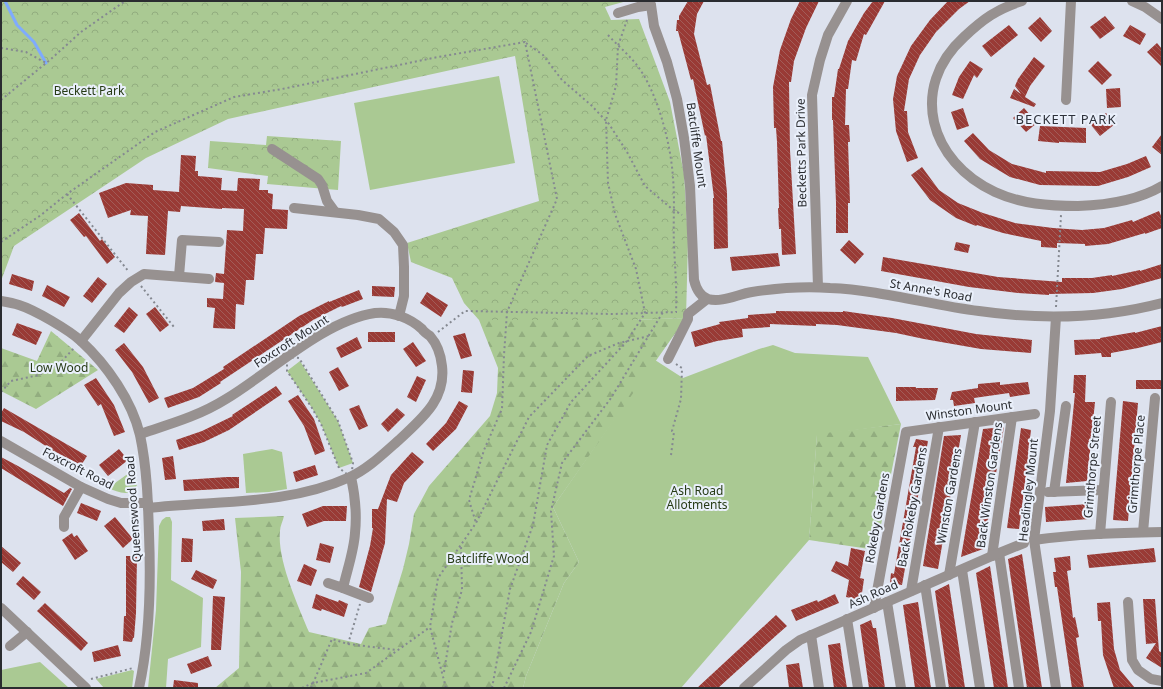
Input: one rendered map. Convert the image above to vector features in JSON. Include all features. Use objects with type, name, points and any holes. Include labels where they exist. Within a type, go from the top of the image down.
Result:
[{"type":"street","name":"Becketts Park Drive","points":[[818,287],[812,95],[820,60],[828,35],[847,1]]},
{"type":"street","points":[[1022,1],[1009,5],[986,17],[957,43],[947,55],[933,89],[932,100],[935,127],[946,153],[965,173],[980,184],[1009,198],[1033,204],[1062,206],[1121,202],[1141,196],[1162,186]]},
{"type":"street","points":[[1066,100],[1071,1]]},
{"type":"street","points":[[1132,1],[1145,7],[1162,19]]},
{"type":"street","points":[[618,13],[652,3]]},
{"type":"street","name":"Batcliffe Mount","points":[[652,3],[654,26],[667,62],[677,99],[685,145],[690,186],[695,285],[698,291],[707,298]]},
{"type":"street","points":[[272,149],[318,179],[322,185],[327,201],[335,212]]},
{"type":"street","points":[[294,208],[335,212],[379,219],[394,232],[402,245],[404,267],[404,296],[399,316]]},
{"type":"street","points":[[179,276],[182,240],[219,242]]},
{"type":"street","points":[[81,341],[119,293],[139,276],[179,276],[209,279]]},
{"type":"street","name":"St Anne's Road","points":[[707,298],[721,299],[751,292],[793,288],[846,288],[978,311],[1019,316],[1056,317],[1094,315],[1137,309],[1162,303]]},
{"type":"street","points":[[668,359],[688,319],[688,314],[707,298]]},
{"type":"street","name":"Queenswood Road","points":[[1,301],[20,305],[52,322],[81,341],[120,387],[131,409],[140,434],[146,470],[150,553],[148,632],[139,688]]},
{"type":"street","name":"Foxcroft Mount","points":[[140,434],[200,414],[244,388],[304,345],[353,319],[378,313],[388,313],[407,318],[417,324],[431,337],[441,357],[443,380],[440,391],[433,405],[420,420],[386,452],[351,477],[315,490],[272,499],[148,505]]},
{"type":"street","name":"Headingley Mount","points":[[1056,317],[1050,412],[1040,492],[1029,542],[1056,688]]},
{"type":"street","name":"Grimthorpe Place","points":[[1143,532],[1154,398]]},
{"type":"street","name":"Grimthorpe Street","points":[[1100,534],[1111,402]]},
{"type":"street","points":[[1050,412],[1065,408],[1054,492]]},
{"type":"street","name":"Winston Mount","points":[[906,432],[1035,414]]},
{"type":"street","name":"Back Winston Gardens","points":[[1012,417],[996,554],[1019,688]]},
{"type":"street","name":"Winston Gardens","points":[[949,575],[975,422]]},
{"type":"street","name":"Back Rokeby Gardens","points":[[911,591],[939,427]]},
{"type":"street","name":"Rokeby Gardens","points":[[874,608],[906,432]]},
{"type":"street","name":"Foxcroft Road","points":[[1,441],[81,487],[108,499],[121,503],[148,505]]},
{"type":"street","points":[[342,588],[355,534],[356,500],[351,477]]},
{"type":"street","points":[[64,527],[64,517],[81,487]]},
{"type":"street","points":[[1040,492],[1103,490]]},
{"type":"street","name":"Ash Road","points":[[744,688],[786,650],[800,640],[996,554],[1029,542],[1054,537],[1162,532]]},
{"type":"street","points":[[962,570],[980,688]]},
{"type":"street","points":[[328,583],[366,597]]},
{"type":"street","points":[[925,586],[941,688]]},
{"type":"street","points":[[887,602],[901,688]]},
{"type":"street","points":[[1128,602],[1132,660],[1138,670],[1151,679],[1162,681]]},
{"type":"street","points":[[1,608],[83,685]]},
{"type":"street","points":[[847,619],[858,688]]},
{"type":"street","points":[[10,646],[27,632]]},
{"type":"street","points":[[811,635],[819,688]]},
{"type":"path","points":[[1,100],[81,32],[125,1]]},
{"type":"path","points":[[492,688],[510,589],[533,525],[547,445],[571,402],[627,341],[645,313],[636,269],[615,214],[608,183],[606,120],[616,86],[618,46],[631,9]]},
{"type":"path","points":[[608,35],[636,64],[650,87],[660,113],[668,146],[673,177],[674,245],[677,286],[676,312]]},
{"type":"path","points":[[1,242],[41,215],[67,194],[155,132],[234,97],[282,89],[438,57],[525,42],[543,56],[562,80],[606,120],[627,152],[645,186],[674,210],[692,220]]},
{"type":"path","points":[[476,523],[470,500],[484,450],[502,409],[507,312],[557,199],[525,42]]},
{"type":"path","points":[[1,48],[26,52],[46,63]]},
{"type":"path","points":[[67,194],[139,276],[174,327]]},
{"type":"path","points":[[1056,317],[1062,206]]},
{"type":"path","points":[[431,337],[465,311],[613,314],[676,312],[682,309]]},
{"type":"path","points":[[504,688],[531,632],[554,556],[551,511],[562,463],[611,398],[663,312]]},
{"type":"path","points":[[446,688],[430,627],[438,578],[476,523],[529,417],[588,356],[619,343],[649,336]]},
{"type":"path","points":[[1,392],[11,381],[39,375],[60,363],[81,341]]},
{"type":"path","points":[[287,357],[299,358],[338,421],[353,463],[351,477],[339,468],[321,424],[287,371],[287,357]]},
{"type":"path","points":[[668,359],[682,368],[681,399],[672,431],[674,432],[671,455]]},
{"type":"path","points":[[443,673],[452,623],[462,590],[461,544]]},
{"type":"path","points":[[348,644],[366,597]]},
{"type":"path","points":[[302,688],[313,684],[366,673],[430,627]]},
{"type":"path","points":[[311,688],[332,639],[348,644],[398,650]]},
{"type":"path","points":[[83,685],[143,666]]},
{"type":"green space","name":"Beckett Park","points":[[1,1],[627,1],[605,7],[611,20],[639,19],[670,102],[684,174],[688,241],[686,318],[632,320],[479,320],[464,303],[452,278],[411,262],[407,243],[539,201],[515,56],[228,119],[146,158],[14,246],[1,281]]},
{"type":"green space","points":[[499,76],[515,163],[370,190],[354,103]]},
{"type":"green space","points":[[267,136],[341,141],[338,190],[267,184],[268,176],[208,168],[210,141],[266,145]]},
{"type":"green space","name":"Batcliffe Wood","points":[[686,318],[553,507],[579,562],[564,583],[526,676],[523,688],[215,688],[239,668],[241,572],[235,518],[284,516],[280,527],[280,543],[285,569],[294,596],[309,632],[361,644],[369,628],[386,624],[403,569],[414,514],[429,486],[490,416],[497,393],[498,368],[479,320],[632,320]]},
{"type":"green space","name":"Low Wood","points":[[51,331],[98,370],[36,409],[1,391],[1,348],[37,361]]},
{"type":"green space","name":"Ash Road Allotments","points":[[773,345],[795,353],[868,357],[901,424],[817,435],[809,540],[681,688],[523,688],[526,676],[564,583],[579,562],[553,507],[655,360],[683,378]]},
{"type":"green space","points":[[300,361],[338,421],[353,463],[339,468],[321,424],[287,371]]},
{"type":"green space","points":[[901,424],[876,550],[809,540],[817,434]]},
{"type":"green space","points":[[272,449],[282,452],[287,489],[269,492],[246,493],[243,454]]},
{"type":"green space","points":[[136,468],[137,485],[131,492],[124,493],[108,488]]},
{"type":"green space","points":[[166,517],[170,517],[172,522],[171,580],[203,598],[201,647],[168,659],[166,688],[148,688],[156,610],[159,526],[162,520]]},
{"type":"green space","points":[[40,662],[69,688],[1,688],[1,670]]},
{"type":"green space","points":[[132,670],[134,671],[132,688],[104,688],[96,679]]},
{"type":"building","points":[[688,1],[704,1],[697,14],[694,34],[707,85],[710,84],[722,141],[727,193],[728,248],[714,249],[714,198],[706,135],[705,136],[693,79],[691,80],[678,31],[676,31],[677,20],[679,20],[679,16]]},
{"type":"building","points":[[800,1],[819,1],[806,28],[794,61],[791,82],[789,82],[790,150],[796,254],[782,255],[781,229],[779,229],[777,142],[776,128],[774,128],[773,87],[780,50],[791,19]]},
{"type":"building","points":[[873,1],[885,1],[866,35],[864,34],[856,61],[852,60],[848,89],[846,89],[845,125],[849,125],[850,142],[848,142],[850,203],[848,203],[848,233],[836,233],[832,97],[834,97],[838,69],[848,41],[864,13]]},
{"type":"building","points":[[948,1],[970,1],[959,9],[936,32],[920,55],[909,79],[904,111],[907,111],[908,132],[918,158],[907,162],[896,131],[893,99],[897,76],[911,46],[930,20]]},
{"type":"building","points":[[1105,16],[1115,28],[1100,39],[1090,27]]},
{"type":"building","points":[[1040,17],[1052,31],[1041,42],[1028,28]]},
{"type":"building","points":[[1009,25],[1018,35],[991,57],[982,46]]},
{"type":"building","points":[[1130,25],[1146,34],[1140,45],[1123,36]]},
{"type":"building","points":[[1157,43],[1162,49],[1162,67],[1147,52]]},
{"type":"building","points":[[1034,57],[1045,66],[1030,86],[1025,97],[1036,104],[1034,107],[1010,98],[1014,89],[1021,94],[1015,86],[1018,79]]},
{"type":"building","points":[[970,61],[983,69],[977,78],[974,75],[963,99],[952,95],[959,77]]},
{"type":"building","points":[[1098,61],[1112,75],[1102,85],[1088,71]]},
{"type":"building","points":[[1120,88],[1121,107],[1107,108],[1106,89]]},
{"type":"building","points":[[963,108],[969,126],[957,130],[951,112]]},
{"type":"building","points":[[1024,108],[1037,123],[1026,132],[1013,118]]},
{"type":"building","points":[[1106,113],[1115,124],[1100,136],[1091,125]]},
{"type":"building","points":[[1040,126],[1086,128],[1086,143],[1038,141]]},
{"type":"building","points":[[973,133],[989,150],[1012,164],[1046,173],[1046,171],[1100,172],[1127,164],[1146,156],[1151,167],[1128,177],[1098,186],[1040,185],[1010,177],[980,159],[964,141]]},
{"type":"building","points":[[1162,134],[1162,155],[1152,147]]},
{"type":"building","points":[[181,155],[196,156],[195,171],[198,171],[198,176],[222,178],[221,190],[237,191],[238,178],[260,179],[259,190],[268,190],[268,193],[273,194],[272,209],[288,210],[287,229],[265,228],[263,254],[256,254],[254,280],[246,280],[244,305],[236,304],[235,329],[213,328],[215,308],[207,307],[207,298],[223,299],[224,283],[215,282],[216,273],[224,274],[227,230],[243,231],[244,209],[181,206],[180,212],[168,211],[165,255],[146,254],[148,216],[130,215],[131,210],[108,218],[99,193],[126,183],[153,185],[153,190],[179,192]]},
{"type":"building","points":[[922,167],[939,190],[958,203],[1015,223],[1082,230],[1104,228],[1132,220],[1133,222],[1159,211],[1162,218],[1162,228],[1108,244],[1085,246],[1085,244],[1057,243],[1057,248],[1041,247],[1041,241],[976,226],[956,218],[930,200],[911,175]]},
{"type":"building","points":[[79,213],[100,241],[102,239],[115,257],[107,264],[86,236],[84,237],[70,220]]},
{"type":"building","points":[[849,240],[864,254],[855,264],[840,250]]},
{"type":"building","points":[[956,242],[970,245],[968,253],[954,250]]},
{"type":"building","points":[[778,253],[780,266],[732,271],[730,257]]},
{"type":"building","points":[[883,257],[998,277],[1062,282],[1062,278],[1112,276],[1140,271],[1162,264],[1162,278],[1122,289],[1093,293],[1049,295],[1018,293],[969,287],[881,271]]},
{"type":"building","points":[[12,274],[34,281],[32,291],[9,284]]},
{"type":"building","points":[[98,277],[107,284],[92,303],[83,296]]},
{"type":"building","points":[[47,285],[70,297],[64,307],[42,296]]},
{"type":"building","points":[[372,286],[395,287],[394,297],[372,296]]},
{"type":"building","points":[[359,290],[363,299],[342,307],[341,306],[313,320],[199,397],[168,408],[164,398],[193,388],[224,369],[223,367],[299,316],[329,301]]},
{"type":"building","points":[[427,292],[448,305],[441,317],[420,303]]},
{"type":"building","points":[[129,307],[138,315],[124,333],[114,326]]},
{"type":"building","points":[[155,307],[169,325],[160,332],[146,314]]},
{"type":"building","points":[[776,311],[843,311],[892,318],[976,334],[1032,340],[1031,353],[981,349],[896,333],[837,325],[816,324],[816,326],[770,324],[770,327],[742,329],[743,337],[717,341],[695,347],[691,332],[720,324],[719,322],[748,318],[748,315],[776,313]]},
{"type":"building","points":[[17,323],[42,332],[36,345],[12,335]]},
{"type":"building","points":[[1162,326],[1162,342],[1111,353],[1111,357],[1102,357],[1101,353],[1075,355],[1074,340],[1100,339],[1135,333]]},
{"type":"building","points":[[368,332],[395,332],[395,342],[368,342]]},
{"type":"building","points":[[465,333],[472,356],[461,359],[453,336]]},
{"type":"building","points":[[357,337],[362,348],[341,358],[336,348]]},
{"type":"building","points":[[413,342],[426,361],[416,367],[403,349]]},
{"type":"building","points":[[124,343],[143,367],[159,398],[149,403],[132,372],[115,350]]},
{"type":"building","points":[[338,367],[349,386],[339,391],[329,372]]},
{"type":"building","points":[[463,370],[474,371],[472,393],[461,392]]},
{"type":"building","points":[[1074,375],[1086,375],[1085,402],[1095,402],[1087,481],[1066,483],[1075,393],[1073,393]]},
{"type":"building","points":[[417,376],[426,380],[416,402],[407,397]]},
{"type":"building","points":[[96,378],[114,405],[125,432],[114,436],[101,404],[98,406],[84,385]]},
{"type":"building","points":[[1136,380],[1162,380],[1162,389],[1136,389]]},
{"type":"building","points":[[1000,382],[1000,385],[1028,382],[1030,394],[1010,397],[1009,393],[974,398],[975,403],[954,406],[953,400],[950,400],[952,392],[978,388],[978,384]]},
{"type":"building","points":[[276,386],[282,394],[229,430],[204,442],[179,450],[176,440],[202,431],[233,416],[232,415]]},
{"type":"building","points":[[896,387],[938,388],[935,400],[896,401]]},
{"type":"building","points":[[298,395],[314,419],[325,451],[315,455],[304,426],[288,401]]},
{"type":"building","points":[[459,401],[468,406],[456,429],[433,451],[426,444],[446,423]]},
{"type":"building","points":[[1123,401],[1138,403],[1128,521],[1113,520]]},
{"type":"building","points":[[359,405],[368,426],[359,430],[349,409]]},
{"type":"building","points":[[4,408],[87,456],[82,464],[79,464],[52,450],[24,432],[1,421],[1,413]]},
{"type":"building","points":[[397,408],[405,415],[388,432],[381,424]]},
{"type":"building","points":[[1004,427],[983,549],[961,557],[983,429]]},
{"type":"building","points":[[1021,428],[1031,430],[1028,455],[1030,456],[1019,529],[1007,528]]},
{"type":"building","points":[[961,435],[938,569],[923,566],[944,436]]},
{"type":"building","points":[[916,439],[928,441],[902,585],[890,583],[891,573],[894,574],[916,447],[913,447]]},
{"type":"building","points":[[119,449],[128,460],[108,476],[99,465]]},
{"type":"building","points":[[412,452],[424,462],[404,483],[397,502],[387,499],[385,543],[371,592],[359,587],[370,546],[373,528],[372,509],[378,509],[391,475]]},
{"type":"building","points":[[173,456],[176,479],[165,480],[162,458]]},
{"type":"building","points":[[1,457],[64,493],[70,488],[72,489],[63,506],[1,468]]},
{"type":"building","points":[[315,465],[318,475],[296,482],[293,472]]},
{"type":"building","points":[[239,477],[239,488],[184,491],[183,480]]},
{"type":"building","points":[[81,503],[101,511],[97,521],[77,513]]},
{"type":"building","points":[[1089,504],[1090,519],[1046,522],[1045,507]]},
{"type":"building","points":[[323,506],[347,506],[346,521],[324,521],[307,527],[302,514]]},
{"type":"building","points":[[115,517],[133,539],[123,548],[104,526]]},
{"type":"building","points":[[224,519],[225,530],[203,531],[202,521]]},
{"type":"building","points":[[72,533],[74,537],[77,535],[88,551],[75,560],[62,540]]},
{"type":"building","points":[[182,538],[193,539],[192,562],[181,562]]},
{"type":"building","points":[[320,543],[334,547],[330,563],[316,560]]},
{"type":"building","points":[[1,546],[21,563],[13,572],[1,562]]},
{"type":"building","points":[[851,548],[865,551],[860,578],[864,579],[861,600],[846,597],[849,580],[831,571],[836,561],[848,566]]},
{"type":"building","points":[[1154,548],[1156,562],[1089,568],[1087,555]]},
{"type":"building","points":[[1022,554],[1042,688],[1027,688],[1008,559]]},
{"type":"building","points":[[126,556],[137,556],[136,613],[134,638],[132,642],[123,641],[124,616],[126,616]]},
{"type":"building","points":[[1070,556],[1071,570],[1067,571],[1073,618],[1075,617],[1079,637],[1076,638],[1084,688],[1072,688],[1057,587],[1055,587],[1053,572],[1056,572],[1054,558]]},
{"type":"building","points":[[304,564],[317,570],[311,586],[297,581]]},
{"type":"building","points":[[990,566],[1008,688],[994,688],[976,573]]},
{"type":"building","points":[[196,570],[217,580],[213,589],[191,579]]},
{"type":"building","points":[[23,576],[41,592],[34,600],[16,584]]},
{"type":"building","points":[[949,584],[965,688],[949,688],[935,591]]},
{"type":"building","points":[[316,594],[348,604],[344,617],[322,609],[321,611],[312,608]]},
{"type":"building","points":[[835,594],[839,603],[796,621],[791,610],[817,600],[818,602]]},
{"type":"building","points":[[213,596],[225,597],[221,650],[211,650]]},
{"type":"building","points":[[1143,599],[1155,599],[1159,651],[1162,653],[1162,668],[1146,658],[1156,643],[1146,644]]},
{"type":"building","points":[[918,602],[931,688],[915,688],[903,605]]},
{"type":"building","points":[[1110,602],[1114,649],[1120,670],[1135,688],[1114,688],[1103,655],[1101,621],[1098,621],[1097,603]]},
{"type":"building","points":[[45,603],[88,643],[81,651],[37,611]]},
{"type":"building","points":[[776,615],[787,626],[718,688],[697,688]]},
{"type":"building","points":[[871,620],[873,628],[876,628],[885,688],[869,688],[860,625]]},
{"type":"building","points":[[840,643],[847,688],[834,688],[828,645]]},
{"type":"building","points":[[118,645],[121,656],[94,662],[92,652]]},
{"type":"building","points":[[208,656],[212,666],[191,674],[187,664]]},
{"type":"building","points":[[799,663],[803,688],[789,688],[786,665]]},
{"type":"building","points":[[174,680],[198,683],[198,688],[173,688]]},
{"type":"waterway","points":[[5,1],[17,25],[34,42],[46,63]]},
{"type":"district","name":"BECKETT PARK","points":[[1066,119]]}]
